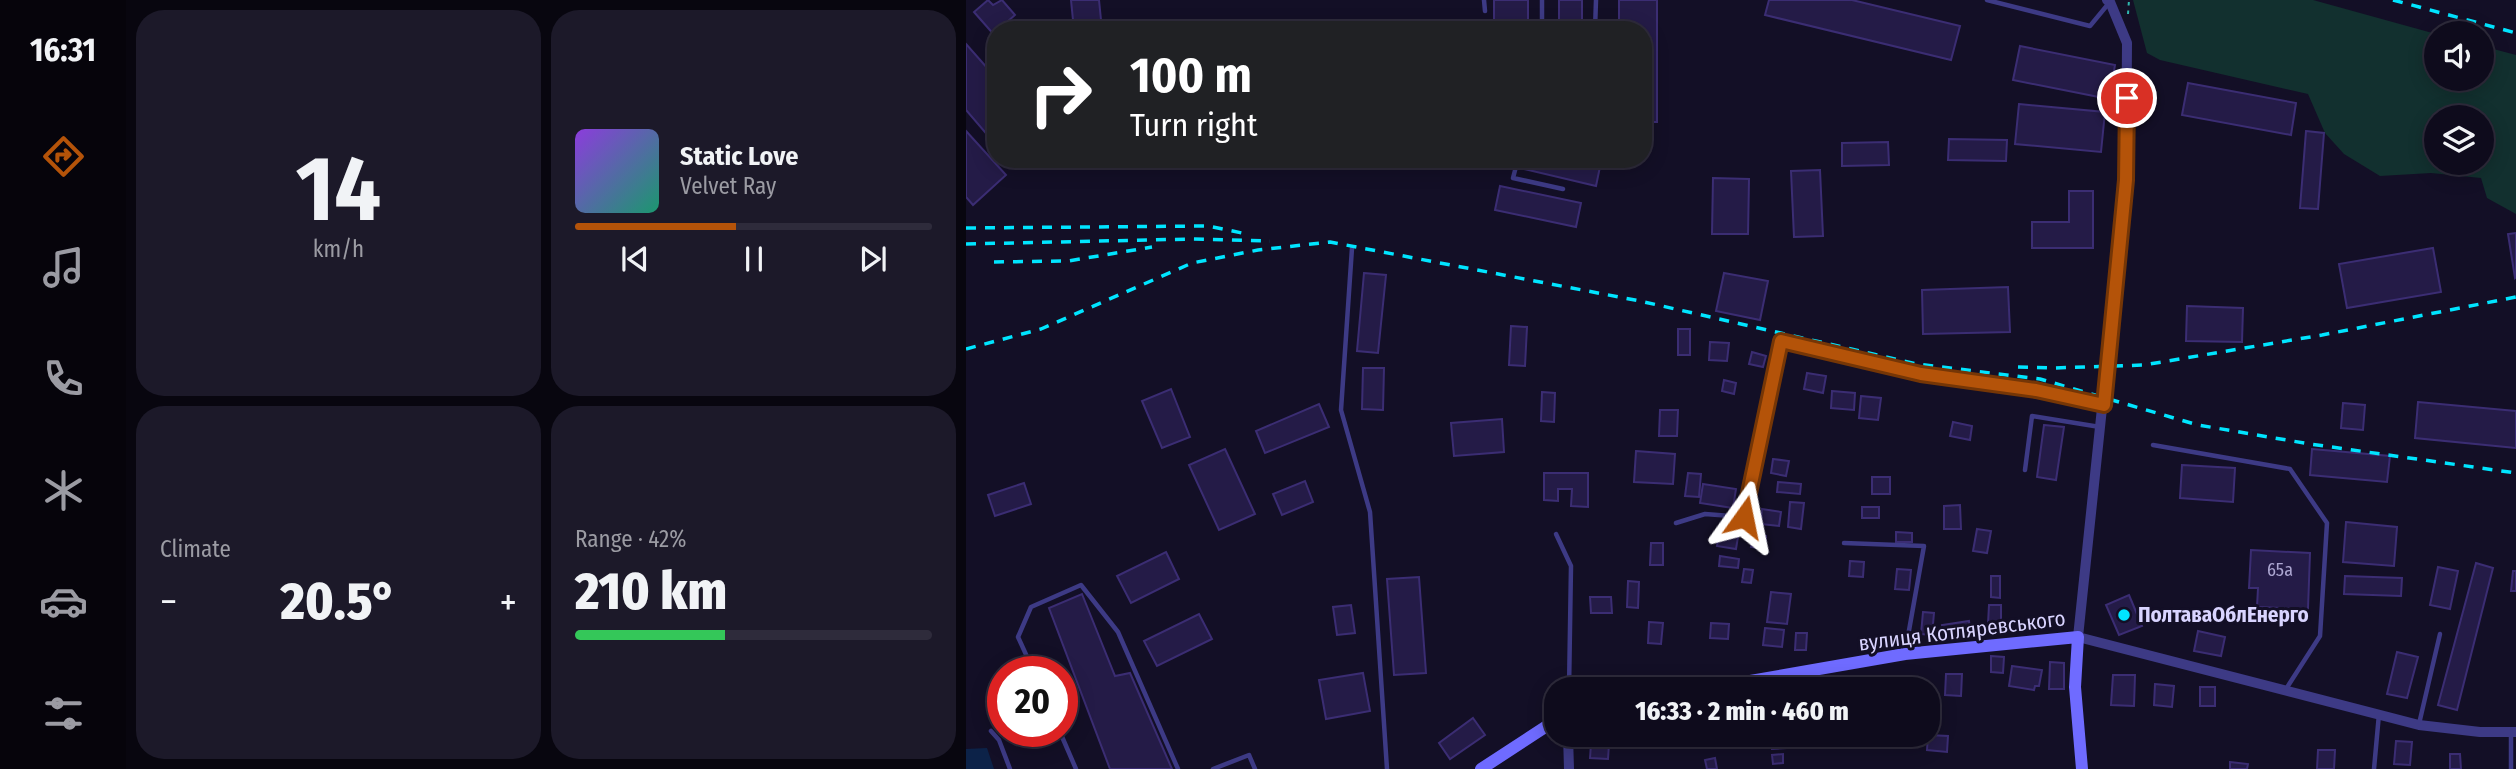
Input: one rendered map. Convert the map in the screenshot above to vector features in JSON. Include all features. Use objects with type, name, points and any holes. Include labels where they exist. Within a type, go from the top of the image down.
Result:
[{"type":"street","points":[[2082,769],[2075,687],[2078,638],[2126,180],[2127,43],[2109,1]]},
{"type":"street","name":"вулиця Котляревського","points":[[1773,677],[1905,654],[2078,638],[2418,725],[2480,732],[2514,732]]},
{"type":"street","points":[[1481,769],[1544,728]]},
{"type":"street","points":[[1569,747],[1569,769]]},
{"type":"lane","points":[[1484,0],[1485,11]]},
{"type":"lane","points":[[1542,0],[1542,21]]},
{"type":"lane","points":[[1595,21],[1596,0]]},
{"type":"lane","points":[[1987,0],[2090,26],[2109,1]]},
{"type":"lane","points":[[1516,168],[1513,177],[1563,189]]},
{"type":"lane","points":[[1352,248],[1341,410],[1370,512],[1387,769]]},
{"type":"lane","points":[[1676,523],[1705,514],[1744,517],[1781,341],[1921,374],[2036,390],[2104,405]]},
{"type":"lane","points":[[2025,470],[2032,416],[2101,428]]},
{"type":"lane","points":[[2153,445],[2290,469],[2327,523],[2320,636],[2285,690]]},
{"type":"lane","points":[[1556,534],[1571,566],[1569,677]]},
{"type":"lane","points":[[1844,543],[1924,546],[1905,654]]},
{"type":"lane","points":[[1027,656],[1018,637],[1031,607],[1081,585],[1118,632],[1178,769]]},
{"type":"lane","points":[[2418,725],[2440,634]]},
{"type":"lane","points":[[2374,769],[2379,714]]},
{"type":"lane","points":[[2511,769],[2514,732]]},
{"type":"lane","points":[[1002,747],[1010,769]]},
{"type":"lane","points":[[1066,747],[1076,769]]},
{"type":"lane","points":[[1213,769],[1249,755],[1255,769]]},
{"type":"green space","points":[[2133,0],[2313,0],[2424,31],[2424,91],[2494,91],[2494,49],[2516,55],[2516,214],[2487,198],[2481,178],[2451,175],[2494,175],[2494,105],[2424,105],[2424,173],[2380,176],[2344,154],[2325,133],[2308,94],[2160,60],[2147,53]]},
{"type":"water","points":[[987,748],[994,769],[966,769],[966,749]]},
{"type":"building","points":[[988,0],[993,5],[1002,0],[1015,15],[1008,21],[987,21],[987,27],[974,12]]},
{"type":"building","points":[[1071,0],[1099,0],[1101,21],[1073,21]]},
{"type":"building","points":[[1494,0],[1528,0],[1528,21],[1494,21]]},
{"type":"building","points":[[1559,0],[1582,0],[1582,21],[1559,21]]},
{"type":"building","points":[[1619,0],[1657,0],[1657,122],[1652,122],[1652,21],[1619,21]]},
{"type":"building","points":[[1769,0],[1852,0],[1960,26],[1951,60],[1765,15]]},
{"type":"building","points":[[966,44],[987,68],[987,134],[966,110]]},
{"type":"building","points":[[2020,46],[2115,65],[2109,99],[2013,80]]},
{"type":"building","points":[[2188,83],[2296,103],[2291,135],[2182,115]]},
{"type":"building","points":[[2019,104],[2105,112],[2101,152],[2015,144]]},
{"type":"building","points":[[966,131],[987,154],[987,168],[1000,168],[1006,175],[973,205],[966,197]]},
{"type":"building","points":[[2306,131],[2324,133],[2318,209],[2300,208]]},
{"type":"building","points":[[1949,139],[2007,140],[2006,161],[1948,160]]},
{"type":"building","points":[[1888,142],[1889,165],[1842,166],[1842,143]]},
{"type":"building","points":[[1524,168],[1600,168],[1596,186]]},
{"type":"building","points":[[1820,170],[1823,236],[1794,237],[1791,171]]},
{"type":"building","points":[[1713,178],[1749,179],[1748,234],[1712,234]]},
{"type":"building","points":[[1500,186],[1581,203],[1576,227],[1495,210]]},
{"type":"building","points":[[2069,191],[2093,191],[2093,248],[2032,248],[2032,222],[2069,222]]},
{"type":"building","points":[[2516,233],[2516,277],[2515,278],[2508,234]]},
{"type":"building","points":[[2433,248],[2441,292],[2347,308],[2339,264]]},
{"type":"building","points":[[1364,273],[1386,275],[1378,353],[1357,351]]},
{"type":"building","points":[[1724,273],[1768,281],[1760,320],[1716,311]]},
{"type":"building","points":[[2008,287],[2010,332],[1923,334],[1922,290]]},
{"type":"building","points":[[2187,306],[2243,308],[2242,342],[2186,341]]},
{"type":"building","points":[[1511,326],[1527,327],[1525,366],[1509,365]]},
{"type":"building","points":[[1678,329],[1690,329],[1690,355],[1678,355]]},
{"type":"building","points":[[1710,342],[1729,343],[1727,361],[1709,360]]},
{"type":"building","points":[[1752,352],[1766,356],[1763,367],[1749,364]]},
{"type":"building","points":[[1363,368],[1384,368],[1383,410],[1362,409]]},
{"type":"building","points":[[1807,373],[1826,376],[1823,393],[1804,389]]},
{"type":"building","points":[[1724,380],[1736,383],[1734,394],[1722,391]]},
{"type":"building","points":[[1171,389],[1190,437],[1162,448],[1142,401]]},
{"type":"building","points":[[1832,391],[1855,393],[1854,410],[1831,408]]},
{"type":"building","points":[[1542,392],[1555,393],[1554,422],[1541,421]]},
{"type":"building","points":[[1861,396],[1881,398],[1878,420],[1859,418]]},
{"type":"building","points":[[2418,402],[2516,411],[2516,448],[2415,438]]},
{"type":"building","points":[[2343,403],[2365,405],[2363,430],[2341,428]]},
{"type":"building","points":[[1319,404],[1329,427],[1265,453],[1256,431]]},
{"type":"building","points":[[1660,410],[1678,410],[1677,436],[1659,436]]},
{"type":"building","points":[[1502,419],[1504,452],[1454,456],[1451,423]]},
{"type":"building","points":[[1953,422],[1972,426],[1970,440],[1950,436]]},
{"type":"building","points":[[2044,425],[2064,427],[2056,480],[2037,477]]},
{"type":"building","points":[[1225,449],[1255,514],[1219,530],[1189,465]]},
{"type":"building","points":[[2312,449],[2390,456],[2387,482],[2310,475]]},
{"type":"building","points":[[1636,451],[1675,454],[1673,484],[1634,482]]},
{"type":"building","points":[[1773,459],[1789,461],[1786,476],[1771,473]]},
{"type":"building","points":[[2182,465],[2235,468],[2233,502],[2180,498]]},
{"type":"building","points":[[1544,473],[1588,473],[1588,507],[1571,506],[1572,489],[1558,489],[1558,501],[1544,500]]},
{"type":"building","points":[[1688,473],[1701,474],[1699,497],[1685,496]]},
{"type":"building","points":[[1872,477],[1890,477],[1890,494],[1872,494]]},
{"type":"building","points":[[1305,481],[1313,502],[1282,515],[1273,494]]},
{"type":"building","points":[[1778,482],[1801,484],[1800,494],[1777,492]]},
{"type":"building","points":[[1024,483],[1031,504],[995,516],[988,495]]},
{"type":"building","points":[[1703,484],[1736,489],[1733,508],[1700,503]]},
{"type":"building","points":[[1790,502],[1804,503],[1801,529],[1788,527]]},
{"type":"building","points":[[1960,505],[1961,529],[1944,529],[1944,506]]},
{"type":"building","points":[[1862,507],[1879,507],[1879,518],[1862,518]]},
{"type":"building","points":[[1762,509],[1781,512],[1779,526],[1761,524]]},
{"type":"building","points":[[2346,522],[2397,527],[2394,566],[2343,562]]},
{"type":"building","points":[[1720,527],[1739,531],[1736,549],[1717,546]]},
{"type":"building","points":[[1977,529],[1991,531],[1987,553],[1973,551]]},
{"type":"building","points":[[1896,532],[1912,533],[1912,542],[1896,542]]},
{"type":"building","points":[[1753,535],[1766,536],[1765,549],[1751,547]]},
{"type":"building","points":[[1651,543],[1663,543],[1663,565],[1650,565]]},
{"type":"building","points":[[2251,550],[2310,553],[2308,609],[2257,607],[2258,588],[2249,588]]},
{"type":"building","points":[[1166,552],[1179,579],[1131,603],[1117,576]]},
{"type":"building","points":[[1720,556],[1739,559],[1738,568],[1719,566]]},
{"type":"building","points":[[1850,561],[1864,562],[1863,577],[1849,576]]},
{"type":"building","points":[[2476,563],[2493,568],[2457,710],[2438,705]]},
{"type":"building","points":[[2438,567],[2458,571],[2450,609],[2430,605]]},
{"type":"building","points":[[1744,569],[1753,570],[1751,583],[1742,582]]},
{"type":"building","points":[[1897,569],[1911,570],[1909,590],[1895,589]]},
{"type":"building","points":[[2513,571],[2516,571],[2516,591],[2511,591]]},
{"type":"building","points":[[1991,576],[2000,576],[2000,598],[1991,597]]},
{"type":"building","points":[[2345,576],[2402,578],[2401,596],[2344,594]]},
{"type":"building","points":[[1419,577],[1426,673],[1394,675],[1387,579]]},
{"type":"building","points":[[1628,581],[1639,582],[1638,608],[1627,607]]},
{"type":"building","points":[[1771,592],[1791,594],[1787,624],[1767,622]]},
{"type":"building","points":[[1082,594],[1115,676],[1130,673],[1172,769],[1110,769],[1078,685],[1078,656],[1067,656],[1049,608]]},
{"type":"building","name":"ПолтаваОблЕнерго","points":[[2129,595],[2142,626],[2119,635],[2106,605]]},
{"type":"building","points":[[1590,597],[1611,597],[1612,613],[1591,613]]},
{"type":"building","points":[[1351,605],[1355,633],[1337,635],[1333,607]]},
{"type":"building","points":[[1989,605],[2001,605],[2001,624],[1988,624]]},
{"type":"building","points":[[1923,612],[1934,613],[1932,635],[1921,634]]},
{"type":"building","points":[[1199,614],[1212,639],[1157,666],[1144,641]]},
{"type":"building","points":[[1969,621],[1971,636],[1944,640],[1942,625]]},
{"type":"building","points":[[1649,622],[1663,623],[1661,644],[1648,643]]},
{"type":"building","points":[[1711,623],[1729,624],[1728,639],[1710,638]]},
{"type":"building","points":[[1765,628],[1784,630],[1782,647],[1763,645]]},
{"type":"building","points":[[2198,631],[2225,637],[2221,656],[2194,651]]},
{"type":"building","points":[[1796,633],[1807,633],[1806,650],[1795,650]]},
{"type":"building","points":[[2397,652],[2418,657],[2407,698],[2387,694]]},
{"type":"building","points":[[1991,656],[2004,657],[2003,673],[1991,672]]},
{"type":"building","points":[[2050,662],[2064,663],[2064,689],[2049,689]]},
{"type":"building","points":[[2012,666],[2042,670],[2039,686],[2035,686],[2034,690],[2009,686]]},
{"type":"building","points":[[1363,673],[1370,711],[1326,719],[1319,680]]},
{"type":"building","points":[[1946,674],[1962,674],[1961,696],[1945,695]]},
{"type":"building","points":[[2113,675],[2135,675],[2134,706],[2111,705]]},
{"type":"building","points":[[2155,684],[2174,686],[2172,707],[2154,705]]},
{"type":"building","points":[[2200,687],[2215,687],[2215,706],[2200,706]]},
{"type":"building","points":[[1473,718],[1485,735],[1450,759],[1439,743]]},
{"type":"building","points":[[1940,736],[1948,736],[1947,752],[1927,750],[1927,747],[1940,747]]},
{"type":"building","points":[[2396,741],[2412,742],[2410,765],[2394,764]]},
{"type":"building","points":[[1591,747],[1609,747],[1608,759],[1590,758]]},
{"type":"building","points":[[2318,750],[2335,750],[2334,769],[2317,769]]},
{"type":"building","points":[[1783,754],[1783,763],[1773,764],[1772,755]]},
{"type":"building","points":[[2450,754],[2460,754],[2461,769],[2450,769]]},
{"type":"building","points":[[1715,758],[1717,769],[1707,769],[1705,760]]},
{"type":"building","points":[[2230,762],[2248,764],[2247,769],[2230,769]]},
{"type":"railway","points":[[2393,0],[2516,33]]},
{"type":"railway","points":[[966,228],[1208,226],[1242,233]]},
{"type":"railway","points":[[966,244],[1193,239],[1270,241]]},
{"type":"railway","points":[[966,349],[1041,329],[1192,263],[1258,250],[1330,242],[1640,301],[1917,364],[2040,379],[2198,425],[2516,473]]},
{"type":"railway","points":[[994,262],[1068,261],[1152,247]]},
{"type":"railway","points":[[2018,367],[2144,365],[2322,335],[2516,297]]},
{"type":"place","name":"ПолтаваОблЕнерго","points":[[2124,615]]},
{"type":"route","points":[[1744,517],[1781,341],[1921,374],[2036,390],[2104,405],[2126,180],[2127,98]]}]
